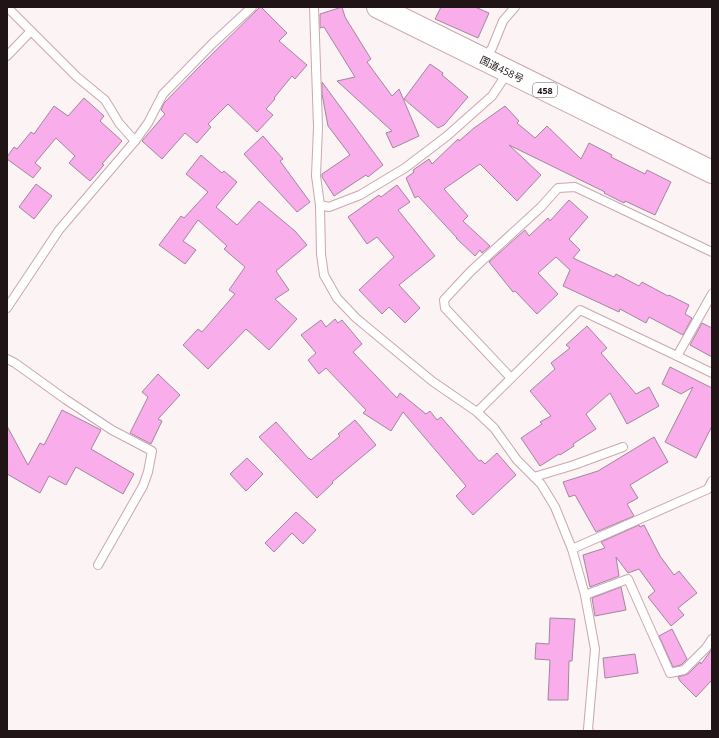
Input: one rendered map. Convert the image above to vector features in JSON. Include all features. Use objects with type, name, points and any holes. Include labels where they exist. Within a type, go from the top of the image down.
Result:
[{"type":"highway","name":"国道458号","points":[[378,7],[712,172]]},
{"type":"lane","points":[[7,308],[59,230],[135,141],[148,123],[163,94],[252,7]]},
{"type":"lane","points":[[314,7],[318,128],[316,176],[320,205],[321,254],[324,275],[337,298],[356,318],[432,381],[477,412],[494,428],[518,460],[541,484],[555,507],[572,549],[585,595],[595,649],[589,731]]},
{"type":"lane","points":[[484,60],[492,48],[502,21],[515,7]]},
{"type":"lane","points":[[7,8],[76,77],[105,100],[119,122],[135,141]]},
{"type":"lane","points":[[7,56],[31,31]]},
{"type":"lane","points":[[320,205],[328,207],[360,195],[405,168],[447,136],[492,96],[508,72]]},
{"type":"lane","points":[[511,378],[445,308],[444,300],[471,271],[541,207],[558,188],[575,187],[712,252]]},
{"type":"lane","points":[[677,356],[712,294]]},
{"type":"lane","points":[[477,412],[580,310],[712,373]]},
{"type":"lane","points":[[7,359],[112,430],[152,451],[148,472],[143,486],[98,566]]},
{"type":"lane","points":[[534,477],[574,465],[624,447]]},
{"type":"lane","points":[[572,549],[710,490],[712,481]]},
{"type":"lane","points":[[585,595],[628,580],[670,673],[684,670],[706,648],[712,639]]},
{"type":"building","points":[[260,7],[287,33],[279,41],[307,65],[295,79],[292,76],[274,98],[275,99],[266,109],[273,115],[257,132],[228,104],[208,124],[211,127],[197,143],[185,133],[162,159],[142,141],[165,114],[161,110],[164,103]]},
{"type":"building","points":[[342,7],[345,17],[371,59],[367,62],[392,96],[399,89],[419,136],[393,148],[386,133],[392,131],[337,81],[355,77],[324,27],[320,28],[320,14]]},
{"type":"building","points":[[441,7],[475,7],[489,13],[478,38],[435,19]]},
{"type":"building","points":[[430,64],[443,73],[442,75],[468,97],[444,125],[438,128],[404,99]]},
{"type":"building","points":[[322,82],[383,165],[368,177],[366,175],[334,196],[322,177],[322,174],[350,155],[328,126],[322,94]]},
{"type":"building","points":[[84,98],[104,116],[100,121],[122,141],[102,164],[104,165],[90,181],[69,163],[75,156],[56,138],[35,163],[41,168],[33,178],[7,159],[14,147],[17,149],[31,132],[34,134],[54,106],[68,116]]},
{"type":"building","points":[[505,106],[519,121],[517,123],[535,138],[547,126],[581,159],[589,143],[612,155],[611,157],[645,174],[647,170],[671,182],[655,215],[625,201],[624,203],[604,193],[605,192],[509,145],[541,175],[517,201],[480,164],[444,189],[468,216],[463,221],[490,246],[482,253],[480,250],[475,256],[456,238],[418,196],[415,198],[406,178],[414,172],[413,170],[429,159],[432,164],[458,139],[459,141],[474,128]]},
{"type":"building","points":[[263,136],[283,159],[280,161],[310,202],[297,212],[244,154]]},
{"type":"building","points":[[201,155],[222,173],[224,171],[237,182],[216,207],[237,225],[259,201],[295,231],[307,245],[276,271],[289,290],[275,299],[297,319],[269,350],[246,329],[208,369],[183,345],[198,329],[202,332],[235,294],[229,290],[245,267],[224,249],[227,246],[198,220],[183,241],[196,250],[185,264],[159,245],[181,216],[184,218],[208,192],[186,174]]},
{"type":"building","points":[[36,184],[52,196],[34,219],[19,207]]},
{"type":"building","points":[[397,185],[410,202],[398,210],[435,256],[399,285],[420,308],[405,323],[389,307],[382,314],[359,290],[394,257],[377,237],[367,244],[348,217],[379,195],[381,197]]},
{"type":"building","points":[[569,200],[588,217],[569,239],[580,250],[573,258],[614,277],[616,274],[639,286],[642,282],[689,305],[685,314],[692,318],[683,335],[649,317],[646,323],[620,309],[619,312],[563,286],[570,270],[556,257],[538,273],[558,294],[537,314],[515,291],[513,292],[489,262],[525,230],[529,236],[548,218],[550,221]]},
{"type":"building","points":[[335,319],[338,323],[342,320],[362,344],[353,352],[397,398],[400,393],[426,414],[430,411],[437,420],[441,417],[479,461],[481,460],[485,464],[497,453],[516,475],[473,515],[456,496],[466,486],[403,412],[391,431],[363,413],[366,410],[326,368],[319,374],[308,360],[316,353],[301,335],[321,320],[326,327]]},
{"type":"building","points":[[702,323],[712,328],[712,357],[690,345]]},
{"type":"building","points":[[587,326],[607,348],[601,353],[636,394],[649,387],[659,406],[627,424],[610,393],[586,414],[596,429],[573,444],[574,446],[540,466],[521,438],[542,424],[540,422],[551,416],[530,391],[555,369],[551,363],[570,348],[566,345]]},
{"type":"building","points":[[670,367],[712,388],[712,426],[696,458],[665,442],[693,387],[681,394],[662,384]]},
{"type":"building","points":[[158,374],[180,395],[158,419],[162,421],[151,444],[130,433],[148,397],[142,392]]},
{"type":"building","points":[[62,410],[101,430],[91,449],[134,474],[123,494],[76,467],[66,485],[49,476],[40,493],[7,474],[7,426],[28,465],[40,443],[44,445]]},
{"type":"building","points":[[355,420],[376,445],[332,482],[333,483],[317,498],[259,437],[276,422],[311,460],[340,436],[338,434]]},
{"type":"building","points":[[654,437],[668,462],[630,485],[638,498],[627,504],[634,516],[596,532],[575,495],[569,497],[563,482],[598,471]]},
{"type":"building","points":[[247,458],[263,474],[246,491],[230,474]]},
{"type":"building","points":[[296,512],[316,530],[303,544],[292,533],[274,552],[265,543]]},
{"type":"building","points":[[639,525],[640,527],[644,525],[660,556],[674,575],[679,571],[697,593],[678,608],[684,615],[671,626],[648,597],[655,591],[639,569],[628,573],[616,557],[619,576],[590,587],[583,555],[605,548],[601,542]]},
{"type":"building","points":[[621,587],[626,610],[595,616],[592,598]]},
{"type":"building","points":[[550,618],[575,619],[572,661],[569,661],[568,700],[548,700],[550,660],[535,659],[536,643],[549,644]]},
{"type":"building","points":[[672,629],[687,659],[681,665],[673,667],[659,636]]},
{"type":"building","points":[[712,649],[712,680],[696,697],[678,677],[688,674],[700,662],[701,664]]},
{"type":"building","points":[[635,654],[638,673],[605,678],[603,658]]}]
